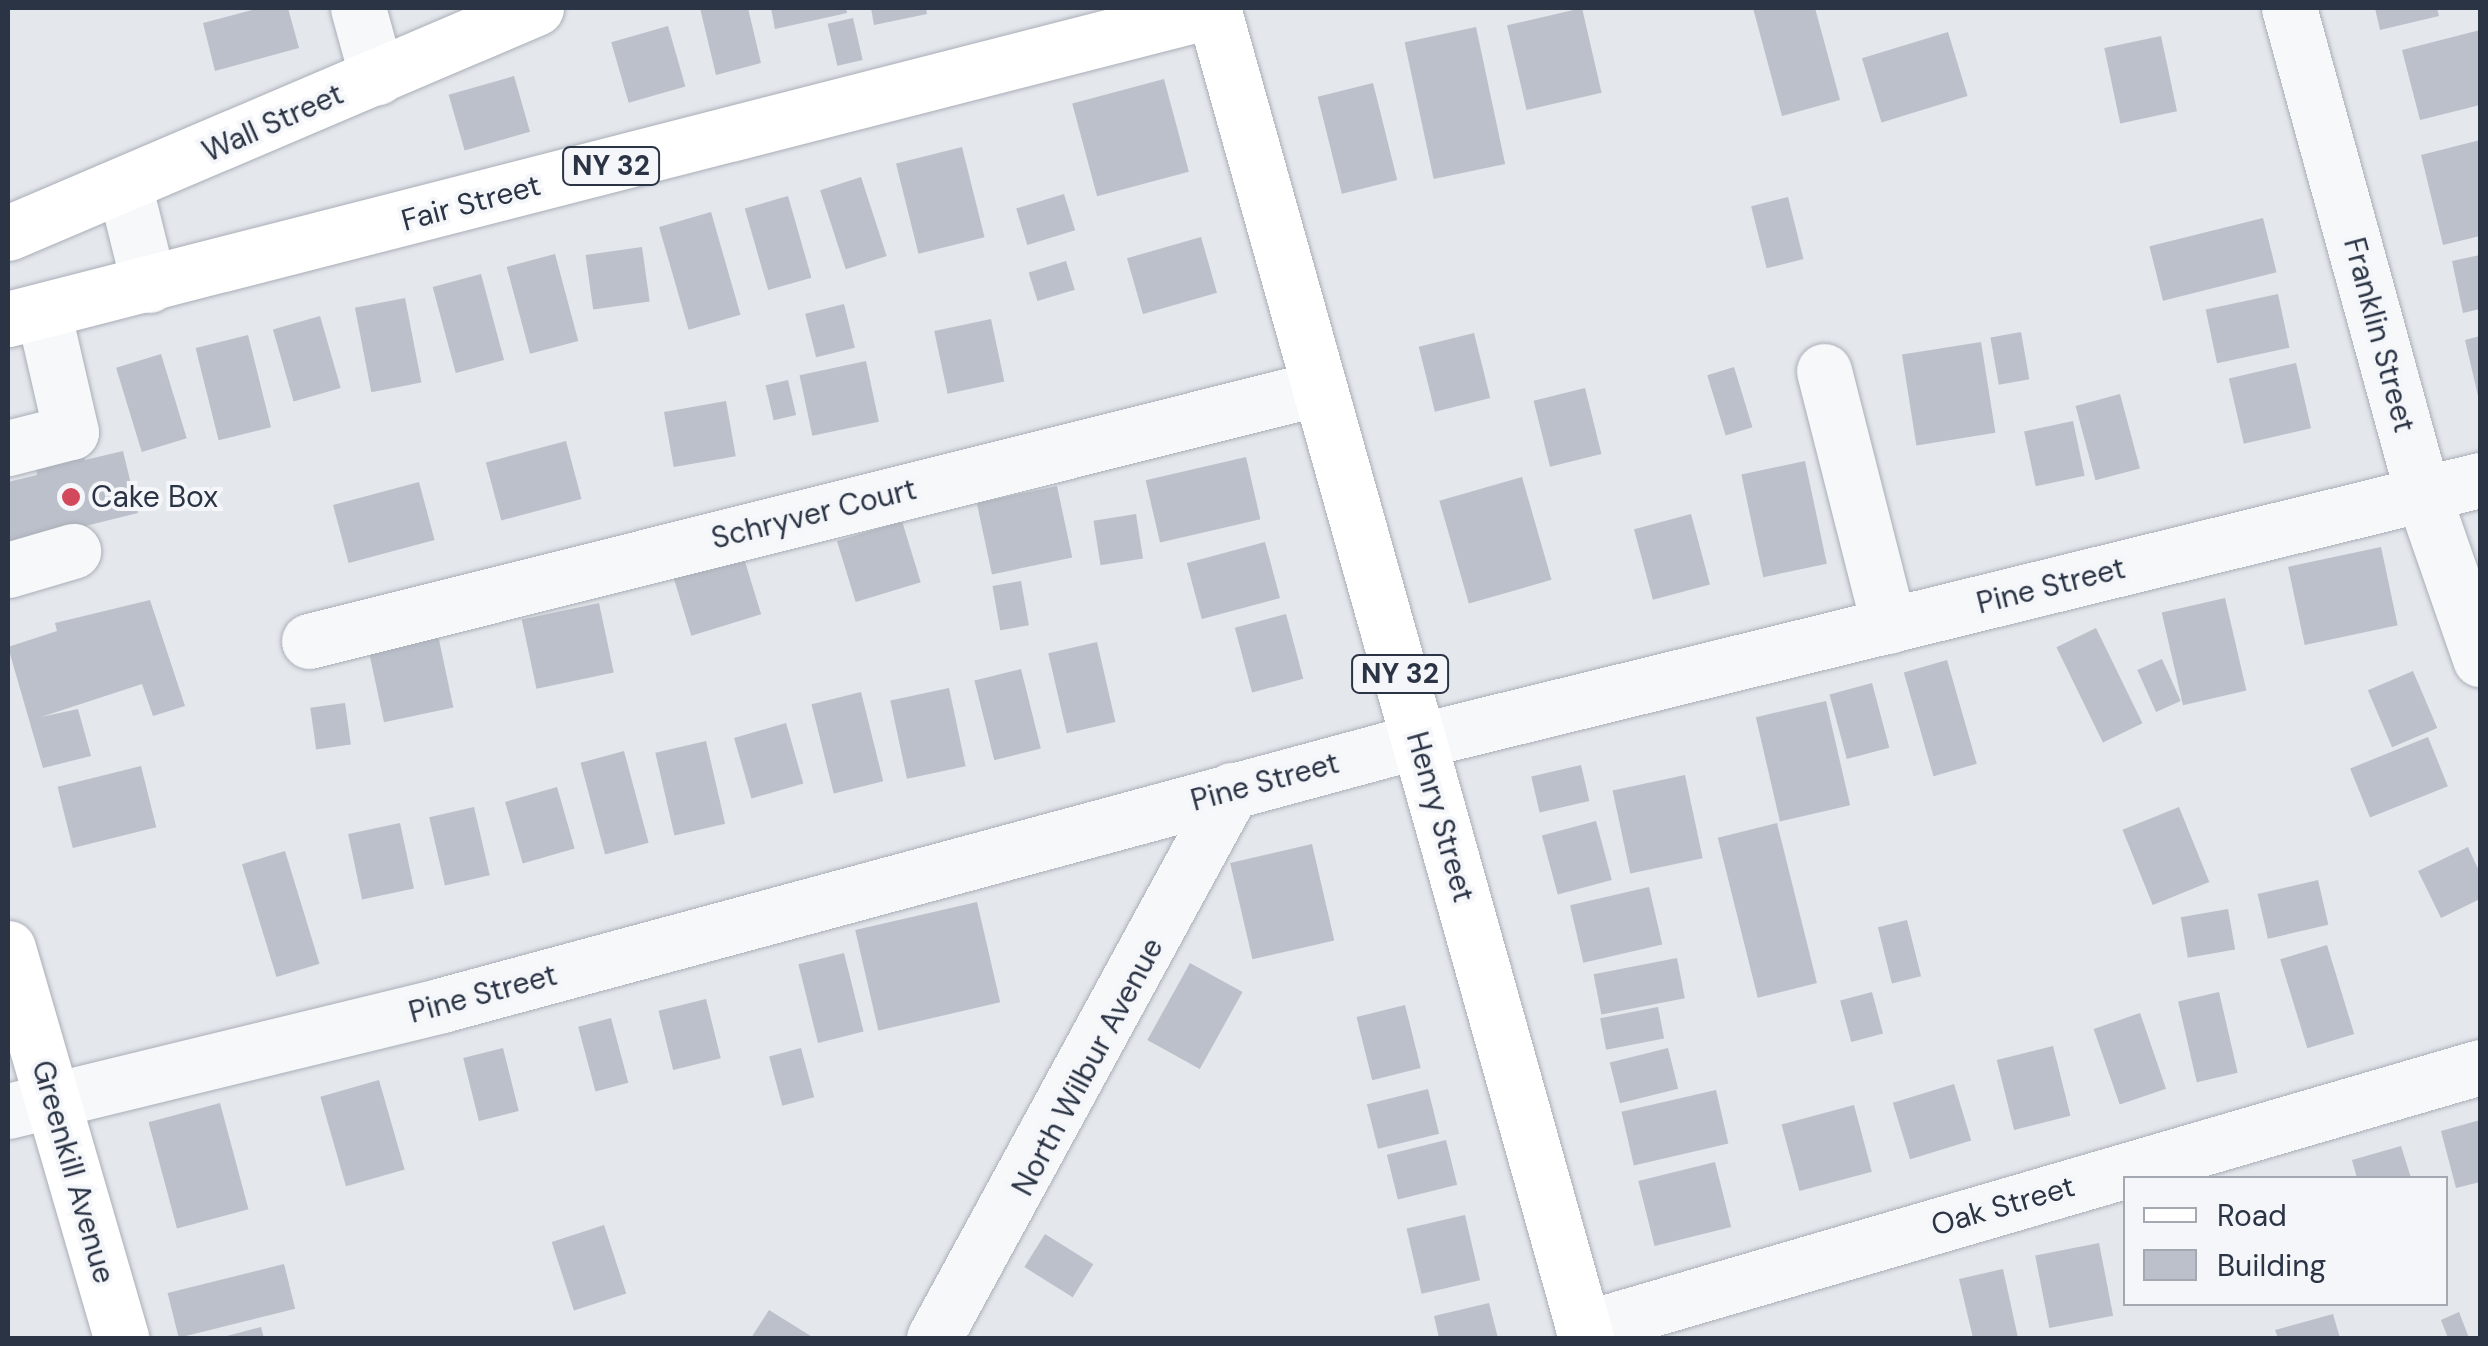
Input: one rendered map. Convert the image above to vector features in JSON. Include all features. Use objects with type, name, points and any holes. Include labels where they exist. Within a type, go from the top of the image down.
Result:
[{"type":"main road","name":"Wall Street","points":[[8,232],[125,188],[536,8]]},
{"type":"main road","name":"Fair Street","points":[[25,315],[1217,8]]},
{"type":"main road","name":"Henry Street","points":[[1217,8],[1319,388],[1584,1334]]},
{"type":"main road","name":"Greenkill Avenue","points":[[8,948],[30,1105],[121,1338]]},
{"type":"street","points":[[358,8],[377,78]]},
{"type":"street","name":"Franklin Street","points":[[2289,8],[2423,494],[2480,659]]},
{"type":"street","points":[[125,188],[149,285]]},
{"type":"street","points":[[8,448],[71,432],[25,315]]},
{"type":"street","points":[[1824,371],[1889,626]]},
{"type":"street","name":"Schryver Court","points":[[309,641],[1319,388]]},
{"type":"street","name":"Pine Street","points":[[30,1105],[442,1005],[1418,741],[2480,480]]},
{"type":"street","points":[[8,570],[73,552]]},
{"type":"street","name":"North Wilbur Avenue","points":[[934,1338],[1232,790]]},
{"type":"street","name":"Oak Street","points":[[1584,1334],[2480,1066]]},
{"type":"building","points":[[260,8],[288,8],[299,48],[215,71],[203,23]]},
{"type":"building","points":[[700,8],[748,8],[761,63],[716,75]]},
{"type":"building","points":[[771,8],[846,8],[847,13],[775,29]]},
{"type":"building","points":[[871,8],[926,8],[927,14],[874,25]]},
{"type":"building","points":[[1582,8],[1602,93],[1527,110],[1507,25]]},
{"type":"building","points":[[1753,8],[1815,8],[1840,100],[1782,116]]},
{"type":"building","points":[[2375,8],[2437,8],[2439,16],[2380,30]]},
{"type":"building","points":[[853,18],[863,60],[837,66],[828,24]]},
{"type":"building","points":[[668,26],[685,87],[629,103],[611,42]]},
{"type":"building","points":[[1476,27],[1505,164],[1434,179],[1405,42]]},
{"type":"building","points":[[2480,30],[2480,105],[2420,120],[2402,50]]},
{"type":"building","points":[[1948,32],[1968,96],[1882,122],[1862,58]]},
{"type":"building","points":[[2161,36],[2177,111],[2120,123],[2104,48]]},
{"type":"building","points":[[514,76],[530,132],[465,150],[449,95]]},
{"type":"building","points":[[1164,79],[1189,172],[1097,196],[1072,104]]},
{"type":"building","points":[[1373,83],[1397,180],[1342,194],[1318,97]]},
{"type":"building","points":[[2480,140],[2480,236],[2443,245],[2421,155]]},
{"type":"building","points":[[962,147],[984,237],[919,254],[896,163]]},
{"type":"building","points":[[861,177],[887,256],[846,269],[820,190]]},
{"type":"building","points":[[1064,194],[1075,230],[1027,245],[1016,209]]},
{"type":"building","points":[[788,196],[811,278],[768,290],[745,208]]},
{"type":"building","points":[[1788,197],[1803,259],[1767,268],[1751,206]]},
{"type":"building","points":[[711,212],[740,315],[689,330],[659,227]]},
{"type":"building","points":[[2263,218],[2277,272],[2163,301],[2149,246]]},
{"type":"building","points":[[1201,237],[1217,293],[1143,314],[1127,258]]},
{"type":"building","points":[[642,247],[650,301],[593,309],[586,255]]},
{"type":"building","points":[[555,254],[578,341],[530,354],[507,267]]},
{"type":"building","points":[[2480,255],[2480,309],[2463,313],[2452,261]]},
{"type":"building","points":[[1066,261],[1075,290],[1037,301],[1029,272]]},
{"type":"building","points":[[481,274],[504,360],[456,373],[433,287]]},
{"type":"building","points":[[2278,294],[2289,348],[2217,363],[2206,309]]},
{"type":"building","points":[[405,298],[421,382],[371,392],[355,308]]},
{"type":"building","points":[[844,304],[855,348],[816,357],[805,314]]},
{"type":"building","points":[[320,316],[341,388],[294,402],[273,330]]},
{"type":"building","points":[[991,319],[1004,382],[948,394],[934,331]]},
{"type":"building","points":[[2021,332],[2029,379],[1999,385],[1990,337]]},
{"type":"building","points":[[1474,333],[1490,398],[1435,412],[1419,347]]},
{"type":"building","points":[[248,335],[271,427],[219,440],[196,348]]},
{"type":"building","points":[[2480,336],[2480,399],[2479,400],[2465,340]]},
{"type":"building","points":[[1981,342],[1995,433],[1916,445],[1902,355]]},
{"type":"building","points":[[161,354],[187,438],[142,452],[116,368]]},
{"type":"building","points":[[866,361],[879,422],[812,436],[799,375]]},
{"type":"building","points":[[2296,363],[2311,428],[2244,444],[2229,379]]},
{"type":"building","points":[[1734,367],[1752,427],[1726,435],[1707,375]]},
{"type":"building","points":[[788,380],[796,415],[774,420],[766,385]]},
{"type":"building","points":[[1585,388],[1601,454],[1550,467],[1534,401]]},
{"type":"building","points":[[2120,394],[2140,468],[2095,480],[2076,406]]},
{"type":"building","points":[[726,401],[736,456],[674,467],[664,412]]},
{"type":"building","points":[[2073,421],[2085,476],[2036,486],[2024,431]]},
{"type":"building","points":[[566,441],[582,499],[501,520],[486,462]]},
{"type":"building","name":"Cake Box","points":[[82,450],[85,460],[123,451],[138,513],[8,545],[8,482],[37,475],[35,462]]},
{"type":"building","points":[[1246,457],[1260,519],[1160,543],[1146,480]]},
{"type":"building","points":[[1805,461],[1827,564],[1763,577],[1741,475]]},
{"type":"building","points":[[1522,477],[1551,580],[1469,604],[1439,501]]},
{"type":"building","points":[[419,482],[435,540],[349,563],[333,505]]},
{"type":"building","points":[[1057,486],[1072,557],[992,574],[977,503]]},
{"type":"building","points":[[1136,514],[1143,558],[1101,565],[1094,521]]},
{"type":"building","points":[[1691,514],[1710,585],[1653,600],[1634,529]]},
{"type":"building","points":[[902,521],[921,582],[856,602],[837,541]]},
{"type":"building","points":[[1265,542],[1280,598],[1202,619],[1187,563]]},
{"type":"building","points":[[2381,547],[2398,625],[2305,645],[2288,567]]},
{"type":"building","points":[[743,555],[761,614],[691,636],[673,576]]},
{"type":"building","points":[[1021,581],[1029,625],[1000,630],[992,586]]},
{"type":"building","points":[[2225,598],[2246,691],[2183,705],[2162,613]]},
{"type":"building","points":[[150,600],[185,706],[153,716],[142,684],[41,717],[78,709],[91,756],[43,768],[8,647],[57,631],[55,623]]},
{"type":"building","points":[[599,603],[614,672],[536,689],[522,619]]},
{"type":"building","points":[[1286,614],[1303,679],[1252,692],[1235,628]]},
{"type":"building","points":[[2096,628],[2142,723],[2103,743],[2056,647]]},
{"type":"building","points":[[438,635],[453,707],[384,722],[369,650]]},
{"type":"building","points":[[1097,642],[1115,722],[1067,733],[1048,653]]},
{"type":"building","points":[[2162,659],[2181,701],[2156,712],[2137,670]]},
{"type":"building","points":[[1947,660],[1977,764],[1934,776],[1904,672]]},
{"type":"building","points":[[1021,669],[1041,749],[994,760],[974,681]]},
{"type":"building","points":[[2413,671],[2437,728],[2392,747],[2368,690]]},
{"type":"building","points":[[1872,683],[1889,748],[1847,759],[1829,694]]},
{"type":"building","points":[[949,688],[966,766],[907,779],[890,700]]},
{"type":"building","points":[[861,692],[883,781],[834,794],[812,704]]},
{"type":"building","points":[[1826,701],[1850,805],[1780,821],[1756,717]]},
{"type":"building","points":[[345,703],[351,745],[316,749],[310,708]]},
{"type":"building","points":[[786,723],[803,784],[751,798],[734,738]]},
{"type":"building","points":[[2428,737],[2448,786],[2370,818],[2350,768]]},
{"type":"building","points":[[706,741],[725,824],[674,836],[655,753]]},
{"type":"building","points":[[624,751],[649,843],[605,854],[581,763]]},
{"type":"building","points":[[1581,765],[1589,801],[1540,813],[1531,776]]},
{"type":"building","points":[[141,766],[156,827],[73,848],[58,787]]},
{"type":"building","points":[[1685,775],[1703,858],[1630,874],[1613,790]]},
{"type":"building","points":[[557,787],[575,849],[523,863],[505,802]]},
{"type":"building","points":[[474,807],[490,875],[445,886],[429,817]]},
{"type":"building","points":[[2179,807],[2209,882],[2153,905],[2122,830]]},
{"type":"building","points":[[1596,821],[1612,880],[1558,894],[1542,835]]},
{"type":"building","points":[[400,823],[414,889],[362,900],[348,834]]},
{"type":"building","points":[[1777,823],[1817,983],[1758,998],[1718,838]]},
{"type":"building","points":[[1312,844],[1334,940],[1252,959],[1230,863]]},
{"type":"building","points":[[2468,847],[2480,873],[2480,899],[2441,918],[2418,871]]},
{"type":"building","points":[[285,851],[319,964],[276,977],[242,864]]},
{"type":"building","points":[[2318,880],[2328,925],[2268,939],[2258,894]]},
{"type":"building","points":[[1649,887],[1662,944],[1583,963],[1570,905]]},
{"type":"building","points":[[977,902],[1000,1002],[878,1030],[855,930]]},
{"type":"building","points":[[2228,909],[2235,949],[2188,958],[2181,917]]},
{"type":"building","points":[[1907,920],[1921,976],[1892,984],[1878,927]]},
{"type":"building","points":[[2327,945],[2354,1034],[2307,1048],[2280,959]]},
{"type":"building","points":[[844,953],[864,1032],[818,1043],[798,964]]},
{"type":"building","points":[[1677,958],[1685,998],[1601,1014],[1594,974]]},
{"type":"building","points":[[1190,963],[1242,992],[1200,1069],[1147,1040]]},
{"type":"building","points":[[1872,992],[1883,1034],[1851,1042],[1840,1001]]},
{"type":"building","points":[[2219,992],[2238,1073],[2197,1082],[2178,1001]]},
{"type":"building","points":[[706,999],[721,1058],[673,1070],[658,1011]]},
{"type":"building","points":[[1405,1005],[1421,1068],[1372,1080],[1356,1017]]},
{"type":"building","points":[[1658,1007],[1664,1038],[1606,1050],[1600,1018]]},
{"type":"building","points":[[2140,1013],[2166,1089],[2120,1105],[2094,1029]]},
{"type":"building","points":[[611,1018],[628,1083],[595,1092],[578,1027]]},
{"type":"building","points":[[2053,1046],[2070,1116],[2014,1130],[1997,1060]]},
{"type":"building","points":[[503,1048],[519,1111],[479,1121],[463,1058]]},
{"type":"building","points":[[801,1048],[814,1097],[782,1106],[769,1057]]},
{"type":"building","points":[[1668,1048],[1678,1089],[1620,1103],[1610,1063]]},
{"type":"building","points":[[379,1080],[405,1169],[346,1186],[320,1097]]},
{"type":"building","points":[[1954,1084],[1971,1140],[1910,1159],[1893,1103]]},
{"type":"building","points":[[1428,1089],[1439,1134],[1378,1149],[1367,1104]]},
{"type":"building","points":[[1716,1090],[1728,1144],[1634,1165],[1621,1112]]},
{"type":"building","points":[[220,1103],[248,1209],[177,1228],[149,1122]]},
{"type":"building","points":[[1854,1105],[1872,1172],[1799,1191],[1782,1124]]},
{"type":"building","points":[[2480,1120],[2480,1182],[2456,1188],[2441,1131]]},
{"type":"building","points":[[1446,1140],[1457,1185],[1398,1199],[1387,1155]]},
{"type":"building","points":[[2401,1146],[2410,1176],[2356,1176],[2352,1160]]},
{"type":"building","points":[[1715,1162],[1731,1227],[1655,1246],[1638,1181]]},
{"type":"building","points":[[1465,1215],[1480,1280],[1422,1294],[1407,1228]]},
{"type":"building","points":[[604,1225],[626,1293],[574,1310],[552,1242]]},
{"type":"building","points":[[1045,1234],[1093,1264],[1073,1297],[1024,1267]]},
{"type":"building","points":[[2099,1243],[2113,1316],[2049,1328],[2035,1255]]},
{"type":"building","points":[[284,1264],[295,1309],[179,1338],[168,1293]]},
{"type":"building","points":[[2003,1269],[2018,1338],[1973,1338],[1959,1279]]},
{"type":"building","points":[[1489,1303],[1498,1338],[1439,1338],[1434,1316]]},
{"type":"building","points":[[769,1310],[814,1338],[751,1338]]},
{"type":"building","points":[[2459,1312],[2469,1338],[2448,1338],[2441,1320]]},
{"type":"building","points":[[2333,1314],[2340,1338],[2278,1338],[2275,1330]]},
{"type":"building","points":[[261,1327],[264,1338],[223,1338],[223,1337]]},
{"type":"place","name":"Cake Box","points":[[71,497]]}]
